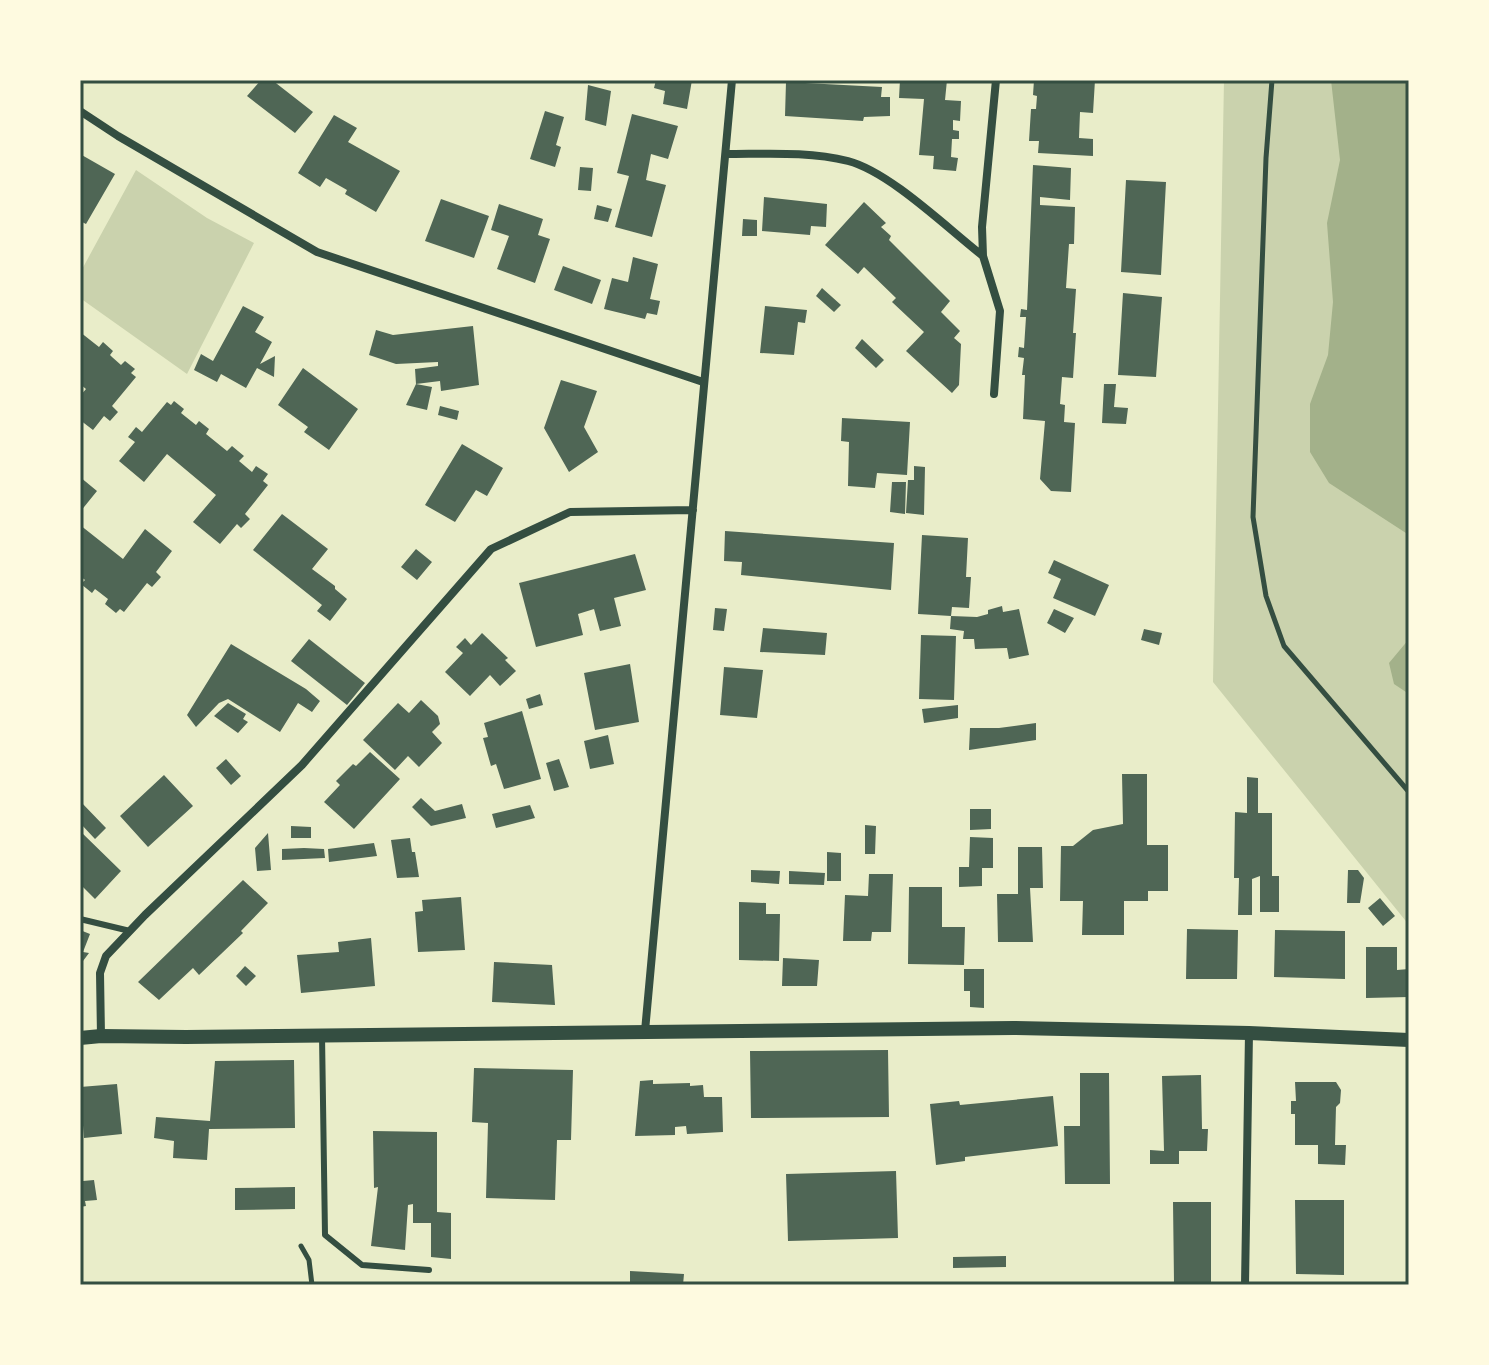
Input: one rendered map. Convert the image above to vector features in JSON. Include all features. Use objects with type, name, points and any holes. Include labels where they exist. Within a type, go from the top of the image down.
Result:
[{"type":"street","points":[[645,1031],[732,80]]},
{"type":"street","points":[[994,394],[1000,311],[983,256],[982,227],[996,80]]},
{"type":"street","points":[[80,111],[317,252],[703,382]]},
{"type":"street","points":[[726,154],[793,154],[849,161],[888,181],[983,256]]},
{"type":"street","points":[[101,1036],[100,973],[106,956],[302,765],[491,549],[570,512],[693,510]]},
{"type":"street","points":[[80,1038],[1013,1028],[1409,1040]]},
{"type":"street","points":[[1245,1285],[1249,1033]]},
{"type":"lane","points":[[80,919],[130,931]]},
{"type":"lane","points":[[322,1035],[325,1235],[362,1265],[429,1270]]},
{"type":"path","points":[[1272,80],[1266,158],[1253,517],[1266,596],[1284,646],[1409,792]]},
{"type":"path","points":[[301,1246],[309,1260],[312,1285]]},
{"type":"shaded area","points":[[1224,80],[1409,80],[1409,925],[1213,682]]},
{"type":"shaded area","points":[[1331,80],[1409,80],[1409,535],[1329,483],[1310,452],[1310,404],[1328,355],[1333,302],[1327,223],[1340,160]]},
{"type":"shaded area","points":[[136,170],[207,218],[254,243],[187,374],[80,298],[80,273]]},
{"type":"shaded area","points":[[1409,639],[1409,694],[1394,684],[1389,663]]},
{"type":"building","points":[[261,80],[272,80],[313,112],[295,133],[247,96]]},
{"type":"building","points":[[656,80],[692,80],[687,109],[663,104],[665,91],[654,88]]},
{"type":"building","points":[[900,80],[947,80],[945,100],[961,101],[960,121],[953,120],[953,130],[959,131],[959,139],[952,139],[951,157],[958,158],[956,171],[933,169],[934,156],[919,155],[924,99],[899,98]]},
{"type":"building","points":[[1034,80],[1095,80],[1093,113],[1080,112],[1079,138],[1093,139],[1093,156],[1038,153],[1039,141],[1029,141],[1031,109],[1036,109]]},
{"type":"building","points":[[786,82],[882,87],[881,97],[890,97],[890,116],[864,117],[863,121],[785,116]]},
{"type":"building","points":[[588,85],[611,91],[606,126],[585,120]]},
{"type":"building","points":[[545,111],[564,117],[556,145],[561,147],[555,167],[530,159]]},
{"type":"building","points":[[632,114],[678,126],[668,159],[651,154],[646,180],[666,185],[652,237],[615,227],[629,176],[617,173]]},
{"type":"building","points":[[334,115],[357,128],[348,142],[400,171],[376,212],[345,194],[347,190],[326,178],[320,187],[298,173]]},
{"type":"building","points":[[80,154],[115,174],[86,224],[80,221]]},
{"type":"building","points":[[1033,165],[1071,168],[1070,200],[1040,197],[1040,205],[1075,207],[1074,244],[1069,244],[1066,288],[1076,289],[1073,378],[1062,377],[1060,404],[1065,405],[1064,422],[1075,423],[1071,492],[1051,491],[1040,479],[1045,421],[1023,419],[1024,358],[1018,357],[1019,347],[1024,348],[1026,317],[1020,317],[1021,309],[1027,310]]},
{"type":"building","points":[[580,167],[593,168],[591,191],[578,190]]},
{"type":"building","points":[[1126,180],[1166,182],[1161,275],[1121,272]]},
{"type":"building","points":[[764,197],[827,204],[826,227],[811,226],[810,235],[762,231]]},
{"type":"building","points":[[441,199],[489,216],[474,258],[425,241]]},
{"type":"building","points":[[864,202],[886,223],[881,227],[891,236],[889,240],[950,301],[941,312],[960,331],[954,338],[961,344],[959,385],[952,393],[906,351],[924,332],[892,302],[896,298],[864,267],[858,274],[825,245]]},
{"type":"building","points":[[499,204],[543,219],[538,235],[550,239],[535,283],[497,269],[509,236],[491,230]]},
{"type":"building","points":[[597,205],[612,209],[608,222],[594,219]]},
{"type":"building","points":[[743,219],[757,220],[757,236],[742,236]]},
{"type":"building","points":[[633,257],[658,264],[650,299],[660,301],[657,315],[647,313],[645,319],[604,309],[612,278],[628,282]]},
{"type":"building","points":[[563,266],[601,280],[592,304],[554,290]]},
{"type":"building","points":[[822,288],[841,305],[834,312],[816,296]]},
{"type":"building","points":[[1123,293],[1162,297],[1156,377],[1118,375]]},
{"type":"building","points":[[243,306],[264,317],[255,332],[272,342],[260,364],[275,356],[274,377],[257,368],[246,388],[221,374],[217,382],[194,370],[201,354],[213,361]]},
{"type":"building","points":[[765,306],[807,310],[805,323],[798,322],[794,355],[760,353]]},
{"type":"building","points":[[473,326],[479,385],[441,391],[440,381],[416,384],[415,369],[438,366],[438,362],[396,364],[369,355],[376,330],[393,335]]},
{"type":"building","points":[[80,332],[99,347],[103,342],[113,351],[110,355],[121,365],[125,361],[135,369],[131,373],[136,377],[112,406],[118,412],[110,421],[104,416],[93,430],[80,420],[80,396],[86,389],[80,384]]},
{"type":"building","points":[[862,339],[884,360],[876,368],[855,348]]},
{"type":"building","points":[[303,368],[358,409],[329,450],[304,432],[308,427],[278,405]]},
{"type":"building","points":[[561,380],[597,391],[584,427],[598,452],[569,472],[544,428]]},
{"type":"building","points":[[416,384],[432,387],[427,410],[406,405]]},
{"type":"building","points":[[1104,384],[1116,384],[1114,407],[1128,408],[1126,424],[1102,423]]},
{"type":"building","points":[[174,401],[184,409],[181,413],[196,425],[199,421],[209,429],[206,434],[227,451],[232,446],[244,456],[239,461],[252,472],[256,466],[268,474],[263,481],[268,485],[245,514],[250,519],[241,528],[237,524],[220,544],[193,522],[216,495],[167,454],[144,482],[119,461],[135,442],[128,437],[136,427],[142,432],[167,402],[171,405]]},
{"type":"building","points":[[440,406],[459,411],[457,420],[438,415]]},
{"type":"building","points":[[842,418],[910,422],[907,475],[877,473],[875,488],[848,486],[849,442],[841,441]]},
{"type":"building","points":[[462,444],[503,468],[487,496],[476,490],[455,522],[425,505]]},
{"type":"building","points":[[914,466],[925,467],[924,515],[906,513],[908,480],[914,480]]},
{"type":"building","points":[[80,477],[97,491],[80,512]]},
{"type":"building","points":[[892,482],[906,482],[905,514],[890,512]]},
{"type":"building","points":[[282,514],[328,549],[312,569],[347,599],[330,621],[317,611],[322,605],[253,550]]},
{"type":"building","points":[[80,525],[123,559],[145,529],[172,551],[156,572],[161,577],[152,587],[147,583],[124,612],[120,609],[116,613],[105,604],[108,599],[95,589],[92,593],[81,584],[85,580],[80,576]]},
{"type":"building","points":[[725,531],[894,543],[891,590],[741,575],[742,562],[724,561]]},
{"type":"building","points":[[922,535],[968,538],[966,577],[971,577],[969,608],[952,607],[951,616],[918,614]]},
{"type":"building","points":[[416,549],[432,562],[417,580],[401,567]]},
{"type":"building","points":[[635,554],[646,590],[614,598],[621,626],[600,631],[594,609],[578,614],[583,635],[536,647],[519,583]]},
{"type":"building","points":[[1054,560],[1109,585],[1095,616],[1053,598],[1061,579],[1048,573]]},
{"type":"building","points":[[1002,606],[1003,612],[1019,609],[1029,655],[1009,659],[1007,648],[975,649],[974,639],[963,639],[964,631],[950,629],[951,616],[977,617]]},
{"type":"building","points":[[715,608],[727,609],[724,631],[713,630]]},
{"type":"building","points":[[1054,609],[1074,618],[1065,633],[1047,623]]},
{"type":"building","points":[[763,628],[827,633],[825,655],[760,652]]},
{"type":"building","points":[[1144,629],[1162,633],[1159,645],[1141,640]]},
{"type":"building","points":[[482,633],[508,658],[505,660],[516,671],[500,686],[490,675],[470,696],[445,672],[463,653],[456,647],[465,638],[471,645]]},
{"type":"building","points":[[921,635],[956,636],[954,700],[919,699]]},
{"type":"building","points":[[309,639],[365,683],[347,705],[291,661]]},
{"type":"building","points":[[231,644],[306,689],[320,701],[312,712],[298,703],[280,732],[228,699],[219,703],[196,727],[187,715]]},
{"type":"building","points":[[630,664],[639,722],[595,730],[584,673]]},
{"type":"building","points":[[724,667],[763,670],[757,718],[720,715]]},
{"type":"building","points":[[540,694],[543,705],[529,709],[526,699]]},
{"type":"building","points":[[421,700],[438,716],[440,724],[432,732],[442,743],[419,767],[408,756],[395,770],[363,740],[398,703],[409,713]]},
{"type":"building","points":[[228,703],[246,714],[243,719],[248,722],[238,733],[214,716]]},
{"type":"building","points":[[958,705],[958,718],[924,723],[922,709]]},
{"type":"building","points":[[522,711],[541,779],[504,789],[496,764],[491,766],[483,738],[488,737],[484,723]]},
{"type":"building","points":[[1036,723],[1036,740],[969,750],[970,728]]},
{"type":"building","points":[[608,735],[614,764],[590,769],[584,741]]},
{"type":"building","points":[[370,752],[400,779],[354,829],[324,802],[340,785],[336,781]]},
{"type":"building","points":[[226,759],[241,776],[231,785],[216,768]]},
{"type":"building","points":[[559,759],[569,787],[554,791],[546,763]]},
{"type":"building","points":[[1122,774],[1147,774],[1147,845],[1168,845],[1168,891],[1148,891],[1148,901],[1124,901],[1124,935],[1082,935],[1083,901],[1060,901],[1061,846],[1073,846],[1093,830],[1123,824]]},
{"type":"building","points":[[164,775],[193,806],[148,847],[120,816]]},
{"type":"building","points":[[1247,777],[1258,778],[1258,813],[1272,813],[1272,876],[1279,876],[1279,912],[1260,912],[1260,876],[1252,879],[1252,915],[1238,915],[1239,878],[1234,878],[1235,812],[1247,813]]},
{"type":"building","points":[[421,798],[435,811],[462,804],[466,818],[431,826],[412,807]]},
{"type":"building","points":[[80,801],[106,828],[95,839],[80,823]]},
{"type":"building","points":[[530,805],[535,818],[496,828],[492,814]]},
{"type":"building","points":[[970,809],[991,809],[991,829],[970,830]]},
{"type":"building","points":[[865,825],[876,826],[875,854],[865,854]]},
{"type":"building","points":[[291,826],[311,827],[311,838],[291,838]]},
{"type":"building","points":[[80,831],[121,871],[95,899],[80,884]]},
{"type":"building","points":[[268,833],[271,870],[257,871],[255,848]]},
{"type":"building","points":[[970,837],[993,838],[993,868],[982,868],[982,886],[959,887],[959,867],[969,867]]},
{"type":"building","points":[[410,838],[419,877],[397,878],[391,840]]},
{"type":"building","points":[[374,843],[377,856],[329,862],[328,849]]},
{"type":"building","points":[[1018,847],[1042,847],[1043,888],[1030,888],[1033,942],[998,942],[997,894],[1018,894]]},
{"type":"building","points":[[282,849],[324,849],[325,858],[282,860]]},
{"type":"building","points":[[827,852],[841,853],[841,881],[827,881]]},
{"type":"building","points":[[751,870],[780,871],[779,884],[751,882]]},
{"type":"building","points":[[1348,870],[1358,870],[1364,878],[1360,903],[1347,903]]},
{"type":"building","points":[[789,871],[825,873],[824,885],[789,884]]},
{"type":"building","points":[[869,874],[893,874],[891,932],[872,932],[871,941],[843,941],[845,895],[868,896]]},
{"type":"building","points":[[243,880],[268,903],[241,931],[243,933],[199,975],[193,968],[159,1000],[138,982]]},
{"type":"building","points":[[909,887],[942,887],[942,927],[965,927],[964,965],[908,964]]},
{"type":"building","points":[[461,897],[465,950],[418,952],[415,912],[423,911],[422,900]]},
{"type":"building","points":[[1380,898],[1395,916],[1383,926],[1368,908]]},
{"type":"building","points":[[739,902],[766,903],[766,914],[780,914],[779,961],[739,960]]},
{"type":"building","points":[[1187,929],[1238,930],[1237,979],[1186,979]]},
{"type":"building","points":[[80,930],[90,934],[83,952],[89,953],[80,965]]},
{"type":"building","points":[[1275,930],[1345,931],[1345,979],[1274,977]]},
{"type":"building","points":[[371,938],[375,986],[301,993],[297,955],[339,952],[338,942]]},
{"type":"building","points":[[1366,947],[1397,947],[1397,970],[1409,969],[1409,997],[1366,998]]},
{"type":"building","points":[[783,958],[819,960],[817,986],[782,986]]},
{"type":"building","points":[[494,962],[552,965],[555,1005],[492,1002]]},
{"type":"building","points":[[245,966],[256,976],[246,986],[236,976]]},
{"type":"building","points":[[964,969],[984,969],[984,1008],[970,1007],[970,991],[964,991]]},
{"type":"building","points":[[888,1050],[889,1117],[751,1118],[750,1051]]},
{"type":"building","points":[[294,1060],[295,1128],[209,1129],[207,1160],[173,1158],[174,1141],[154,1138],[156,1117],[210,1121],[215,1061]]},
{"type":"building","points":[[474,1068],[573,1070],[571,1140],[557,1140],[555,1200],[486,1198],[488,1123],[472,1122]]},
{"type":"building","points":[[1080,1073],[1109,1073],[1110,1184],[1065,1184],[1064,1126],[1080,1126]]},
{"type":"building","points":[[1201,1075],[1202,1129],[1208,1129],[1207,1151],[1179,1151],[1179,1164],[1150,1164],[1150,1150],[1164,1151],[1162,1076]]},
{"type":"building","points":[[653,1080],[653,1084],[703,1085],[704,1097],[722,1097],[723,1132],[687,1134],[686,1126],[675,1127],[675,1135],[635,1136],[640,1081]]},
{"type":"building","points":[[1295,1082],[1336,1082],[1341,1090],[1340,1103],[1336,1107],[1335,1145],[1346,1145],[1345,1165],[1318,1164],[1318,1145],[1295,1145],[1295,1114],[1291,1114],[1291,1101],[1296,1101]]},
{"type":"building","points":[[117,1084],[122,1134],[84,1138],[80,1087]]},
{"type":"building","points":[[1053,1096],[1058,1146],[965,1157],[965,1161],[936,1165],[930,1104],[959,1101],[960,1105]]},
{"type":"building","points":[[373,1131],[437,1132],[437,1212],[451,1213],[451,1259],[431,1257],[431,1223],[413,1223],[413,1204],[408,1205],[405,1250],[371,1246],[378,1187],[374,1188]]},
{"type":"building","points":[[896,1171],[898,1238],[788,1241],[786,1174]]},
{"type":"building","points":[[80,1175],[83,1181],[94,1180],[97,1200],[85,1201],[86,1206],[80,1207]]},
{"type":"building","points":[[295,1187],[295,1209],[235,1210],[235,1188]]},
{"type":"building","points":[[1295,1200],[1344,1200],[1344,1275],[1296,1274]]},
{"type":"building","points":[[1173,1202],[1211,1202],[1211,1282],[1206,1282],[1206,1285],[1179,1285],[1179,1282],[1174,1282]]},
{"type":"building","points":[[1006,1256],[1006,1267],[953,1268],[953,1257]]},
{"type":"building","points":[[630,1271],[684,1274],[683,1285],[630,1285]]}]
